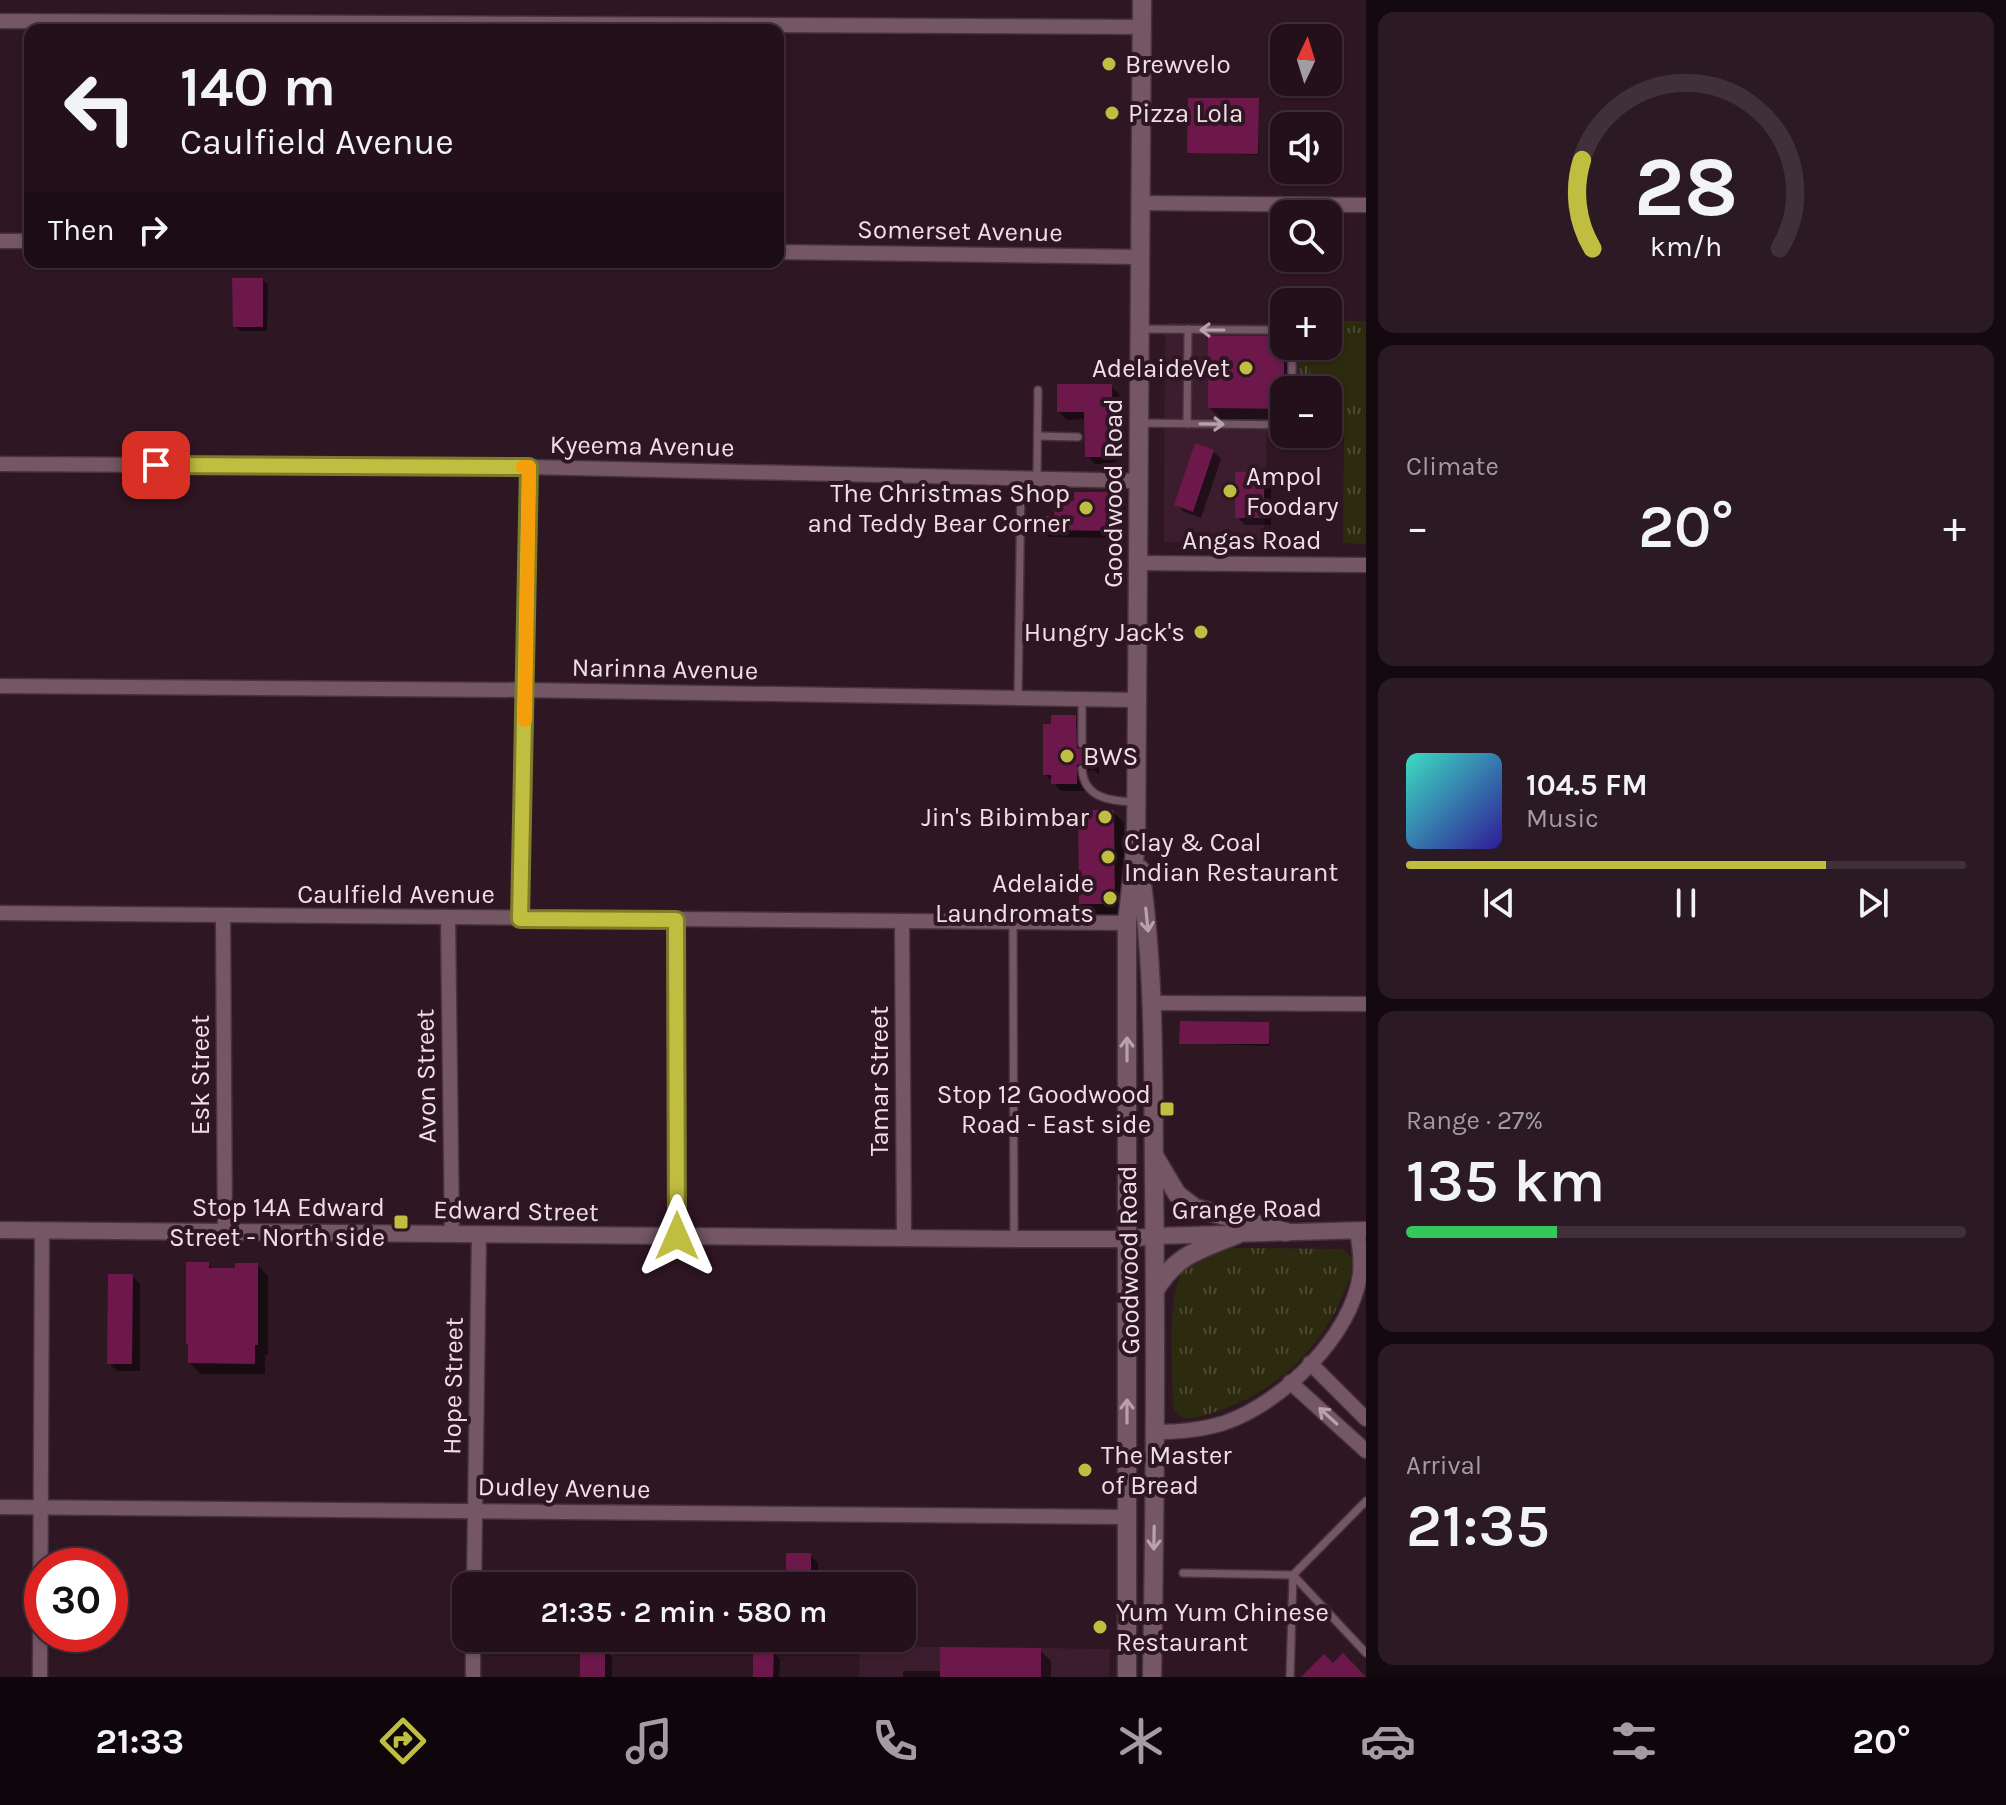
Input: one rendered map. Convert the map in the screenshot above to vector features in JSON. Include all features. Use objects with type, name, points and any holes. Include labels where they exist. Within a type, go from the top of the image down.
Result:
[{"type":"main road","name":"Goodwood Road","points":[[1127,1677],[1127,923],[1136,843],[1142,0]]},
{"type":"main road","name":"Goodwood Road","points":[[1136,843],[1148,924],[1154,1154],[1156,1432],[1152,1677]]},
{"type":"main road","points":[[1154,1154],[1177,1194],[1195,1208],[1286,1232]]},
{"type":"main road","points":[[1155,1290],[1166,1272],[1179,1260],[1238,1234]]},
{"type":"street","points":[[0,21],[113,24]]},
{"type":"street","points":[[784,27],[1142,27]]},
{"type":"street","points":[[1141,203],[1366,205]]},
{"type":"street","points":[[0,241],[24,241]]},
{"type":"street","name":"Somerset Avenue","points":[[784,252],[1140,257]]},
{"type":"street","name":"Kyeema Avenue","points":[[0,464],[529,467],[1139,481]]},
{"type":"street","points":[[520,919],[529,467]]},
{"type":"street","name":"Angas Road","points":[[1138,563],[1366,565]]},
{"type":"street","name":"Narinna Avenue","points":[[0,686],[526,690],[1137,700]]},
{"type":"street","name":"Caulfield Avenue","points":[[0,913],[1127,923]]},
{"type":"street","name":"Esk Street","points":[[223,917],[225,1232]]},
{"type":"street","name":"Avon Street","points":[[448,918],[452,1234]]},
{"type":"street","points":[[676,920],[677,1236]]},
{"type":"street","name":"Tamar Street","points":[[902,923],[904,1238]]},
{"type":"street","points":[[1151,1003],[1366,1004]]},
{"type":"street","name":"Edward Street","points":[[0,1230],[1128,1239]]},
{"type":"street","points":[[1156,1432],[1177,1432],[1223,1423],[1248,1412],[1290,1382],[1310,1363],[1343,1323],[1352,1305],[1360,1272],[1362,1230]]},
{"type":"street","name":"Grange Road","points":[[1128,1239],[1362,1230]]},
{"type":"street","points":[[40,1677],[42,1231]]},
{"type":"street","name":"Hope Street","points":[[474,1572],[479,1235]]},
{"type":"street","points":[[1310,1363],[1366,1419]]},
{"type":"street","points":[[1290,1382],[1366,1451]]},
{"type":"street","name":"Dudley Avenue","points":[[0,1507],[1127,1517]]},
{"type":"street","points":[[473,1652],[473,1677]]},
{"type":"lane","points":[[1140,329],[1270,330]]},
{"type":"lane","points":[[1187,424],[1188,329]]},
{"type":"lane","points":[[1037,479],[1038,390]]},
{"type":"lane","points":[[1139,423],[1270,425]]},
{"type":"lane","points":[[1038,436],[1078,437]]},
{"type":"lane","points":[[1018,699],[1021,479]]},
{"type":"lane","points":[[1082,700],[1082,744]]},
{"type":"lane","points":[[1082,769],[1091,792],[1107,800],[1136,802]]},
{"type":"lane","points":[[1013,923],[1014,1239]]},
{"type":"lane","points":[[1290,1677],[1293,1575],[1366,1501]]},
{"type":"lane","points":[[1183,1573],[1293,1575],[1366,1653]]},
{"type":"shaded area","points":[[1165,323],[1270,324],[1270,360],[1300,360],[1299,376],[1270,376],[1264,543],[1164,542]]},
{"type":"shaded area","points":[[916,1647],[1110,1649],[1109,1677],[859,1677],[860,1652],[916,1652]]},
{"type":"green space","points":[[1342,321],[1366,321],[1366,544],[1343,543],[1342,376],[1299,376],[1300,360],[1342,360]]},
{"type":"green space","points":[[1344,333],[1366,333],[1366,386],[1343,386]]},
{"type":"green space","points":[[1311,360],[1334,360],[1334,376],[1310,376]]},
{"type":"green space","points":[[1231,1248],[1342,1249],[1352,1257],[1352,1268],[1331,1319],[1319,1338],[1288,1371],[1251,1397],[1231,1406],[1198,1417],[1183,1417],[1173,1406],[1172,1374],[1173,1312],[1179,1278],[1195,1259]]},
{"type":"building","points":[[1188,98],[1259,98],[1258,154],[1187,153]]},
{"type":"building","points":[[232,278],[263,278],[263,327],[233,327]]},
{"type":"building","name":"AdelaideVet","points":[[1208,336],[1270,336],[1270,360],[1284,360],[1284,376],[1270,376],[1270,409],[1208,408]]},
{"type":"building","points":[[1057,384],[1112,384],[1113,449],[1105,457],[1085,457],[1084,412],[1057,412]]},
{"type":"building","points":[[1195,443],[1214,450],[1193,512],[1174,505]]},
{"type":"building","points":[[1235,472],[1264,472],[1264,518],[1235,518]]},
{"type":"building","name":"The Christmas Shop and Teddy Bear Corner","points":[[1074,492],[1117,492],[1117,531],[1039,530],[1039,516],[1054,516],[1054,501],[1074,501]]},
{"type":"building","name":"BWS","points":[[1051,715],[1076,715],[1077,748],[1085,750],[1088,744],[1092,744],[1092,769],[1083,763],[1077,765],[1077,784],[1051,784],[1051,775],[1043,775],[1043,724],[1051,724]]},
{"type":"building","points":[[1078,810],[1114,810],[1115,904],[1079,904]]},
{"type":"building","points":[[1180,1021],[1269,1022],[1269,1044],[1179,1044]]},
{"type":"building","points":[[186,1262],[209,1262],[209,1268],[235,1268],[235,1263],[258,1263],[258,1345],[255,1345],[255,1364],[188,1363]]},
{"type":"building","points":[[108,1274],[133,1274],[132,1364],[107,1364]]},
{"type":"building","points":[[786,1553],[811,1553],[811,1572],[786,1572]]},
{"type":"building","points":[[940,1647],[1041,1648],[1041,1677],[940,1677]]},
{"type":"building","points":[[580,1652],[605,1652],[605,1677],[580,1677]]},
{"type":"building","points":[[753,1652],[774,1652],[773,1677],[753,1677]]},
{"type":"building","points":[[1343,1653],[1366,1677],[1301,1677],[1324,1654],[1333,1663]]},
{"type":"slow traffic","points":[[523,467],[529,467],[525,720]]},
{"type":"place","name":"Brewvelo","points":[[1109,64]]},
{"type":"place","name":"Pizza Lola","points":[[1112,113]]},
{"type":"place","name":"AdelaideVet","points":[[1246,368]]},
{"type":"place","name":"Ampol Foodary","points":[[1230,491]]},
{"type":"place","name":"The Christmas Shop and Teddy Bear Corner","points":[[1086,508]]},
{"type":"place","name":"Hungry Jack's","points":[[1201,632]]},
{"type":"place","name":"BWS","points":[[1067,756]]},
{"type":"place","name":"Jin's Bibimbar","points":[[1105,817]]},
{"type":"place","name":"Clay & Coal Indian Restaurant","points":[[1108,857]]},
{"type":"place","name":"Adelaide Laundromats","points":[[1110,898]]},
{"type":"place","name":"Stop 12 Goodwood Road - East side","points":[[1167,1109]]},
{"type":"place","name":"Stop 14A Edward Street - North side","points":[[401,1222]]},
{"type":"place","name":"The Master of Bread","points":[[1085,1470]]},
{"type":"place","name":"Yum Yum Chinese Restaurant","points":[[1100,1627]]},
{"type":"route","points":[[156,465],[529,467],[520,919],[676,920],[677,1236]]}]
